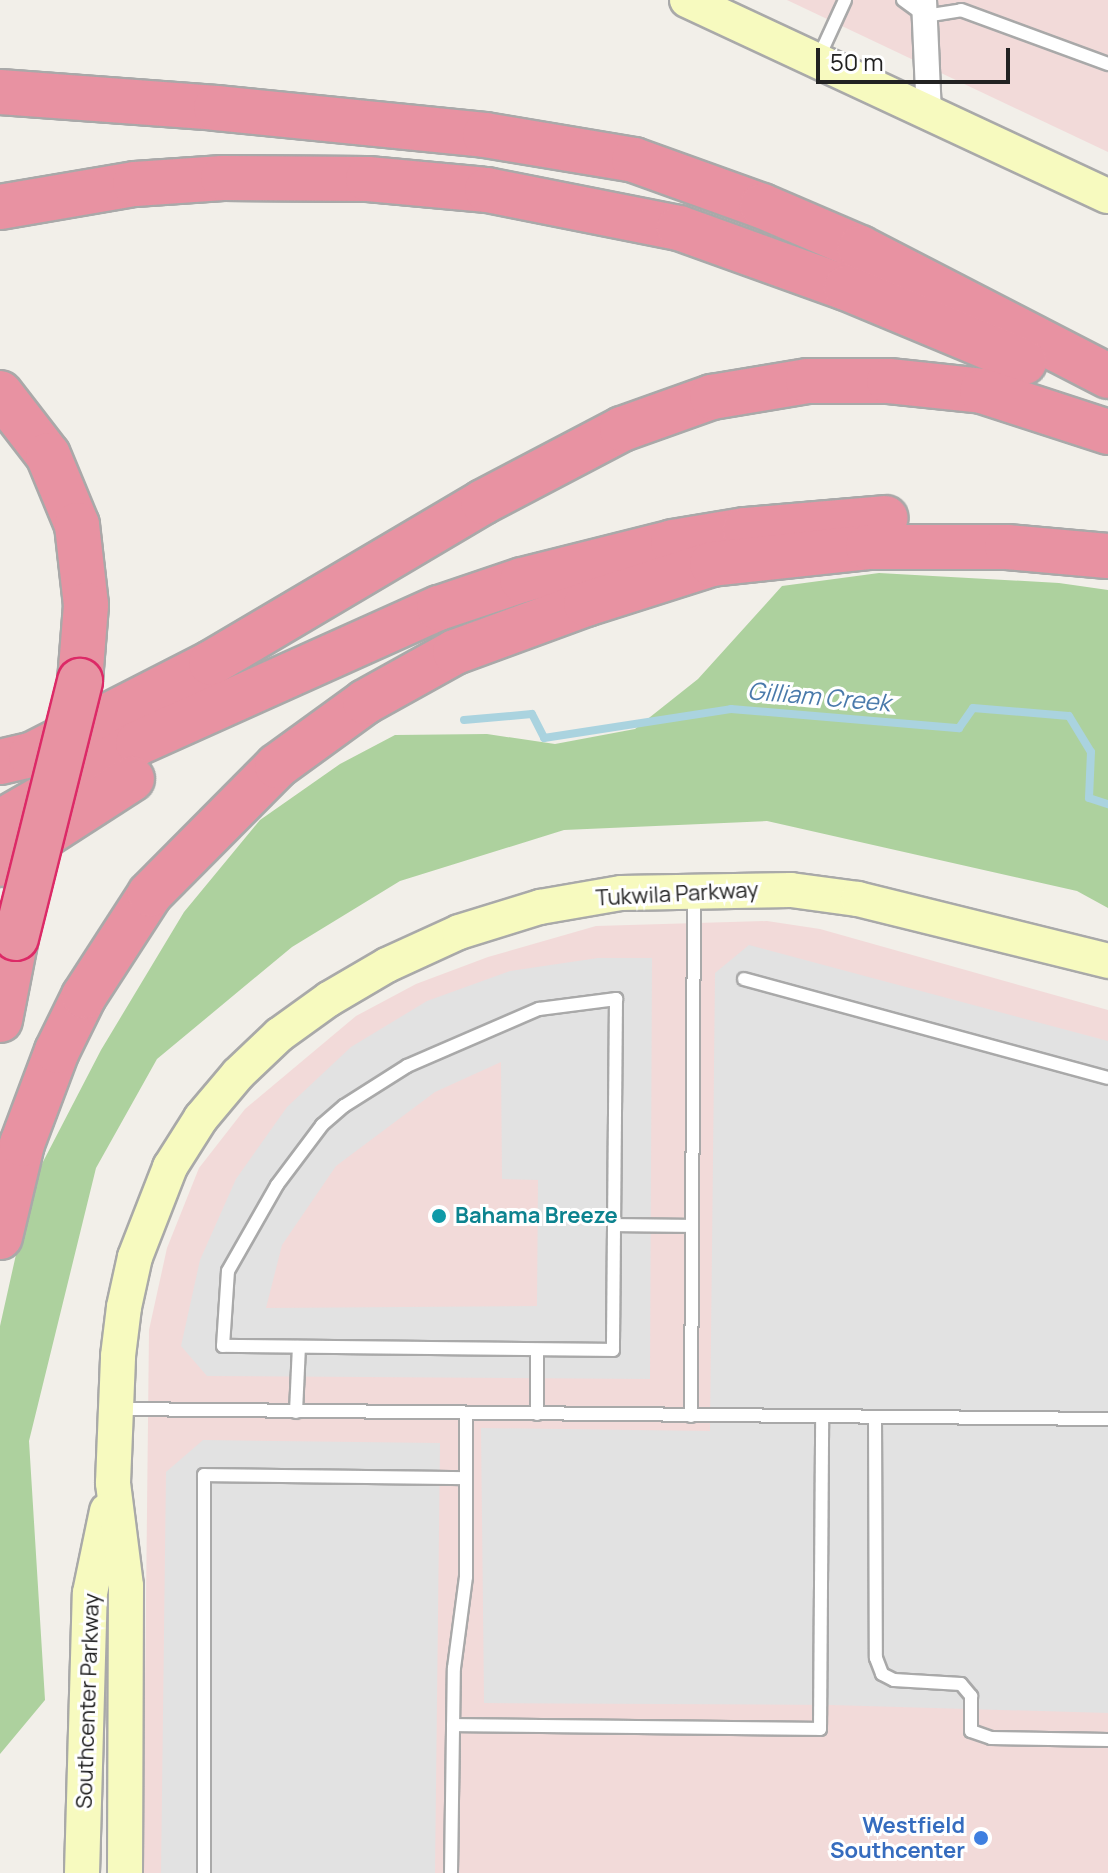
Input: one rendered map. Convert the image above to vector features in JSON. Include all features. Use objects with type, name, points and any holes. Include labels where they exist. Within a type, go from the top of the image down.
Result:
[{"type":"highway","points":[[0,68],[216,108]]},
{"type":"highway","points":[[0,92],[216,108],[485,135],[634,160],[762,206],[860,248],[1108,376]]},
{"type":"highway","points":[[0,207],[135,184],[223,178],[368,179],[487,190],[679,228],[846,288],[1108,396]]},
{"type":"highway","points":[[0,762],[31,755],[211,663],[483,502],[622,429],[712,397],[808,381],[889,381],[982,391],[1108,432]]},
{"type":"highway","points":[[0,393],[26,422],[48,455],[77,525],[86,605],[80,681],[16,938],[0,1020]]},
{"type":"highway","points":[[0,822],[138,743],[439,608],[522,580],[673,542],[807,523],[898,517],[1019,520],[1108,529]]},
{"type":"highway","points":[[0,1237],[22,1144],[52,1062],[84,996],[150,894],[277,766],[365,702],[455,652],[586,604],[712,564],[868,547],[1007,547],[1108,556]]},
{"type":"highway","points":[[0,864],[302,671]]},
{"type":"main road","points":[[687,0],[723,7],[929,114],[1108,196]]},
{"type":"main road","name":"Tukwila Parkway","points":[[238,1074],[279,1035],[329,999],[387,965],[459,932],[540,907],[621,893],[694,889],[791,890],[858,899],[1102,956]]},
{"type":"main road","name":"Southcenter Parkway","points":[[125,1873],[126,1586],[113,1483],[115,1409],[124,1307],[149,1214],[170,1167],[201,1118],[238,1074]]},
{"type":"main road","name":"Southcenter Parkway","points":[[82,1873],[90,1593],[113,1483]]},
{"type":"street","points":[[925,8],[929,114]]},
{"type":"lane","points":[[818,59],[845,0]]},
{"type":"lane","points":[[903,0],[925,8],[961,10],[1108,64]]},
{"type":"lane","points":[[691,1416],[694,889]]},
{"type":"lane","points":[[744,979],[1108,1078]]},
{"type":"lane","points":[[616,999],[613,1350],[299,1347],[223,1346],[228,1271],[277,1185],[322,1125],[367,1088],[407,1066],[539,1009],[616,999]]},
{"type":"lane","points":[[615,1225],[692,1226]]},
{"type":"lane","points":[[296,1412],[299,1347]]},
{"type":"lane","points":[[537,1350],[537,1414]]},
{"type":"lane","points":[[115,1409],[1108,1419]]},
{"type":"lane","points":[[451,1873],[454,1668],[466,1577],[466,1414]]},
{"type":"lane","points":[[453,1725],[820,1729],[822,1417]]},
{"type":"lane","points":[[875,1417],[876,1658],[882,1674],[894,1680],[961,1684],[971,1696],[971,1731],[991,1738],[1108,1740]]},
{"type":"lane","points":[[204,1873],[204,1475],[466,1478]]},
{"type":"shaded area","points":[[787,0],[1108,0],[1108,152]]},
{"type":"shaded area","name":"Westfield Southcenter","points":[[767,921],[820,929],[1108,1010],[1108,1873],[143,1873],[149,1330],[167,1248],[199,1168],[245,1109],[356,1016],[416,984],[488,957],[596,926]]},
{"type":"shaded area","points":[[749,945],[1108,1041],[1108,1713],[831,1705],[484,1703],[481,1428],[710,1431],[715,973]]},
{"type":"shaded area","points":[[598,958],[652,958],[650,1379],[207,1376],[181,1346],[200,1260],[236,1179],[287,1107],[351,1047],[427,1001],[510,971]],"holes":[[[501,1062],[502,1179],[538,1180],[537,1306],[266,1308],[282,1245],[336,1166],[435,1092]]]},
{"type":"shaded area","points":[[203,1440],[440,1443],[435,1873],[161,1873],[166,1472]]},
{"type":"green space","points":[[879,573],[1059,583],[1108,590],[1108,908],[1077,891],[767,821],[564,830],[400,881],[292,947],[157,1059],[96,1168],[29,1441],[45,1700],[0,1754],[0,1326],[32,1183],[101,1050],[184,912],[260,820],[340,764],[395,735],[487,734],[555,744],[635,729],[698,679],[782,586]]},
{"type":"waterway","name":"Gilliam Creek","points":[[464,720],[532,714],[544,738],[731,709],[959,728],[973,708],[1069,716],[1091,752],[1089,798],[1108,804]]},
{"type":"place","name":"Bahama Breeze","points":[[439,1216]]},
{"type":"place","name":"Westfield Southcenter","points":[[981,1838]]}]
